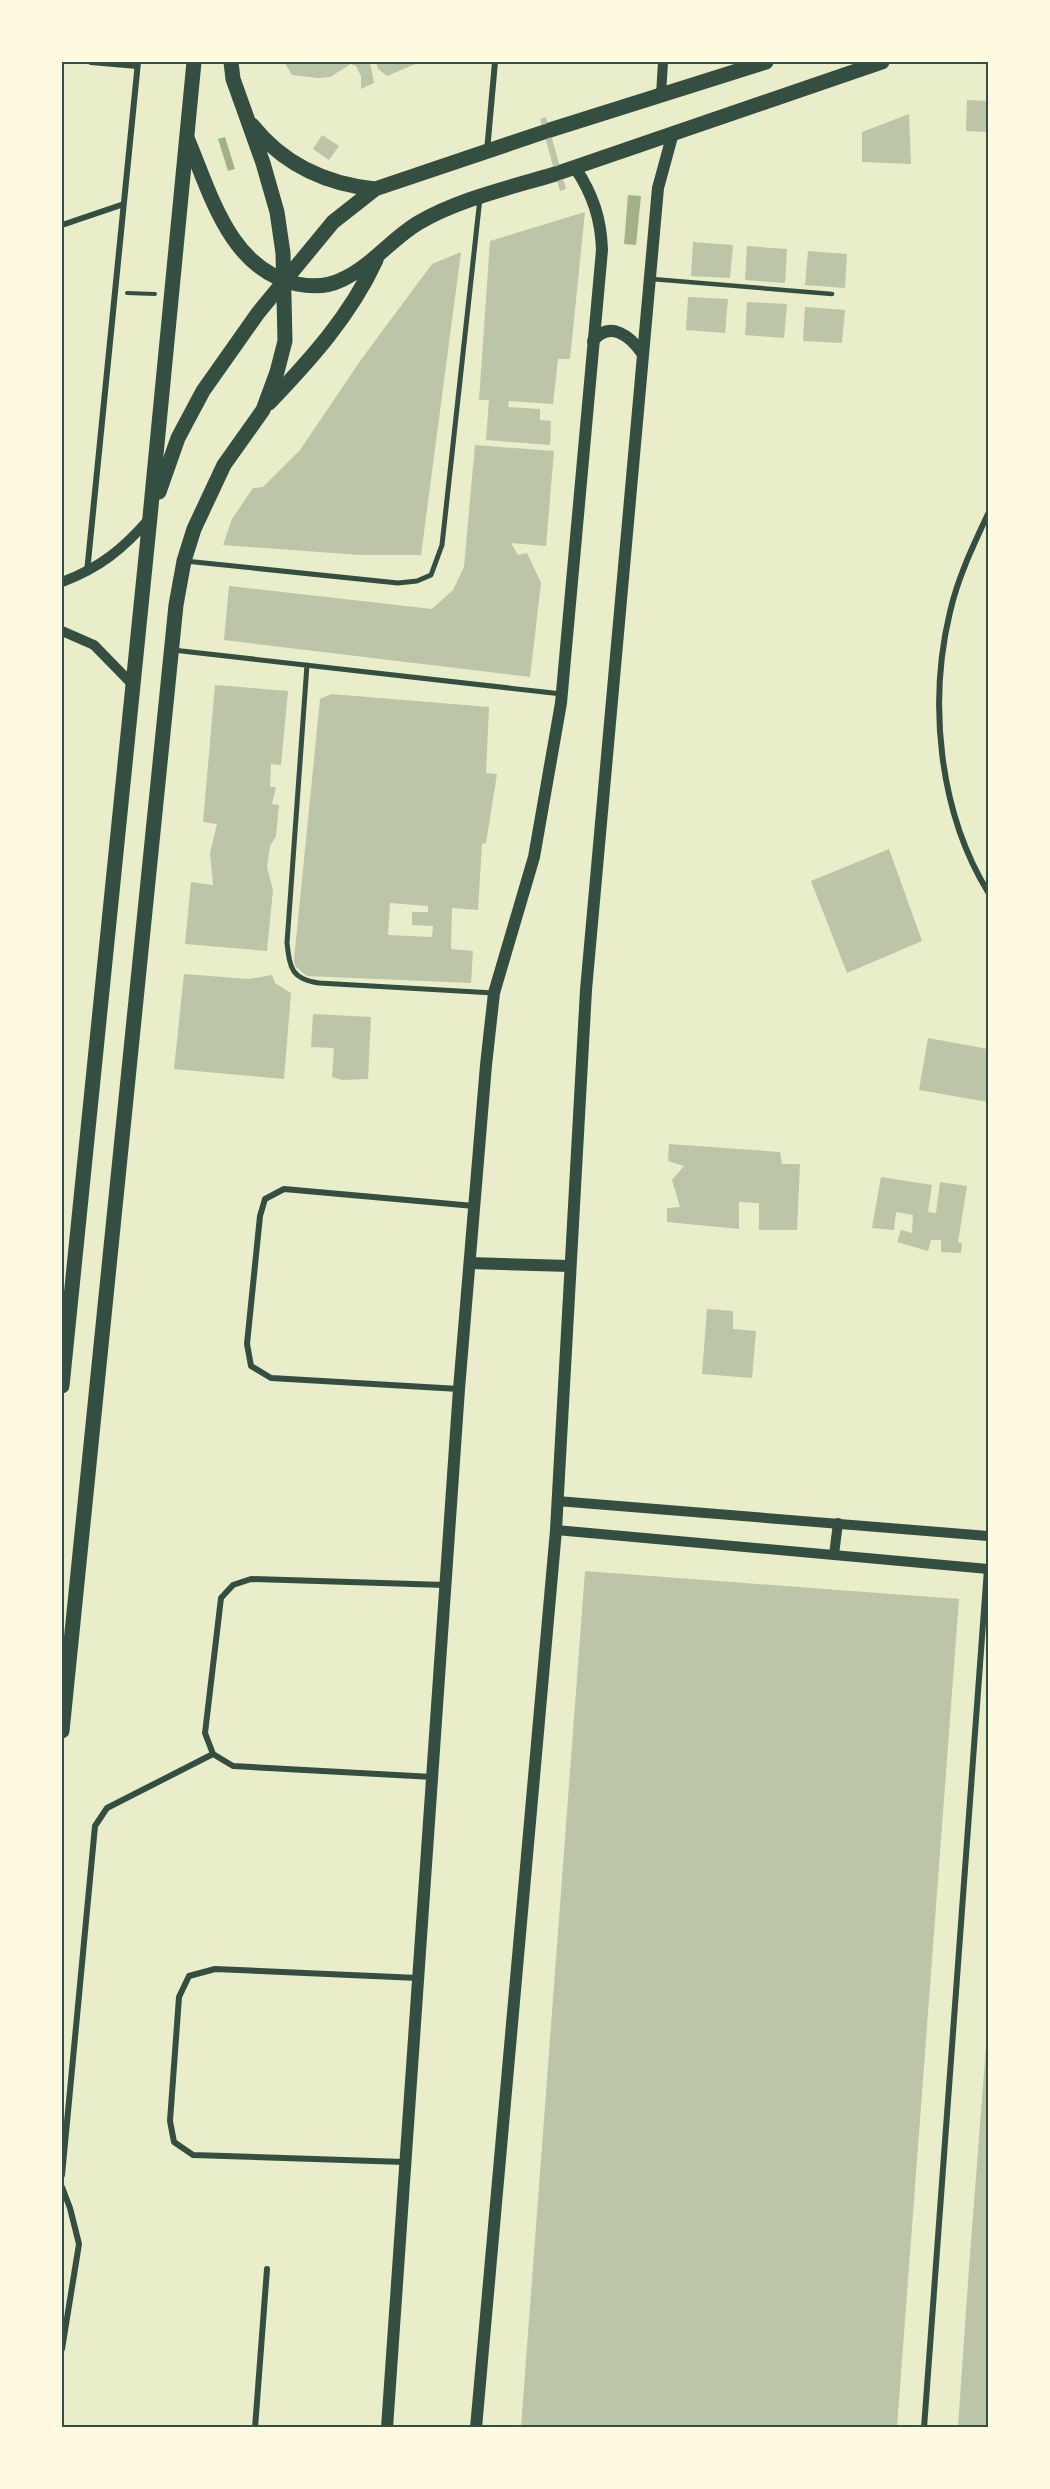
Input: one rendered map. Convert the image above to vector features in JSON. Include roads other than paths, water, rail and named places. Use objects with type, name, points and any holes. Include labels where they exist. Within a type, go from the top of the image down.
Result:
[{"type":"main road","points":[[62,1386],[71,1267],[133,685],[194,62]]},
{"type":"main road","points":[[231,62],[233,79],[263,163],[277,212],[284,281],[283,354],[263,410]]},
{"type":"main road","points":[[150,517],[178,438],[203,391],[284,281],[333,222],[375,189],[547,131],[766,62]]},
{"type":"main road","points":[[185,136],[235,244],[254,266],[284,281],[315,286],[327,285],[349,276],[418,223],[480,196],[564,172],[882,62]]},
{"type":"main road","points":[[245,116],[277,151],[296,165],[336,183],[375,189]]},
{"type":"main road","points":[[474,2424],[556,1530],[586,990],[658,188],[673,133]]},
{"type":"main road","points":[[389,2425],[404,2162],[434,1777],[459,1389],[494,993],[534,857],[562,694],[602,250],[601,225],[591,195],[564,172]]},
{"type":"main road","points":[[62,1731],[171,650],[184,561],[194,529],[219,475],[263,410],[333,332],[365,284],[377,256]]},
{"type":"main road","points":[[592,341],[602,333],[621,332],[632,340],[642,353]]},
{"type":"main road","points":[[470,1263],[570,1266]]},
{"type":"street","points":[[87,572],[122,205],[138,64],[91,62]]},
{"type":"street","points":[[487,152],[495,62]]},
{"type":"street","points":[[661,95],[663,62]]},
{"type":"street","points":[[184,561],[398,582],[417,581],[431,575],[442,545],[480,196]]},
{"type":"street","points":[[62,225],[122,205]]},
{"type":"street","points":[[988,514],[967,559],[950,612],[941,667],[939,723],[946,779],[961,832],[988,892]]},
{"type":"street","points":[[62,582],[87,572],[124,547],[150,517]]},
{"type":"street","points":[[62,631],[94,645],[133,685]]},
{"type":"street","points":[[171,650],[562,694]]},
{"type":"street","points":[[307,664],[288,943],[289,962],[294,974],[305,981],[319,983],[494,993]]},
{"type":"street","points":[[459,1389],[270,1378],[250,1366],[247,1344],[260,1216],[265,1199],[284,1189],[475,1206]]},
{"type":"street","points":[[557,1501],[988,1536]]},
{"type":"street","points":[[834,1555],[837,1523]]},
{"type":"street","points":[[556,1530],[988,1569],[924,2427]]},
{"type":"street","points":[[434,1777],[233,1766],[213,1755],[205,1733],[221,1598],[233,1585],[251,1579],[446,1585]]},
{"type":"street","points":[[62,2175],[95,1826],[107,1808],[213,1755]]},
{"type":"street","points":[[404,2162],[193,2155],[174,2142],[170,2121],[179,1997],[189,1976],[215,1969],[419,1978]]},
{"type":"street","points":[[62,2187],[79,2244],[62,2349]]},
{"type":"street","points":[[255,2427],[267,2269]]},
{"type":"lane","points":[[649,279],[832,294]]}]
